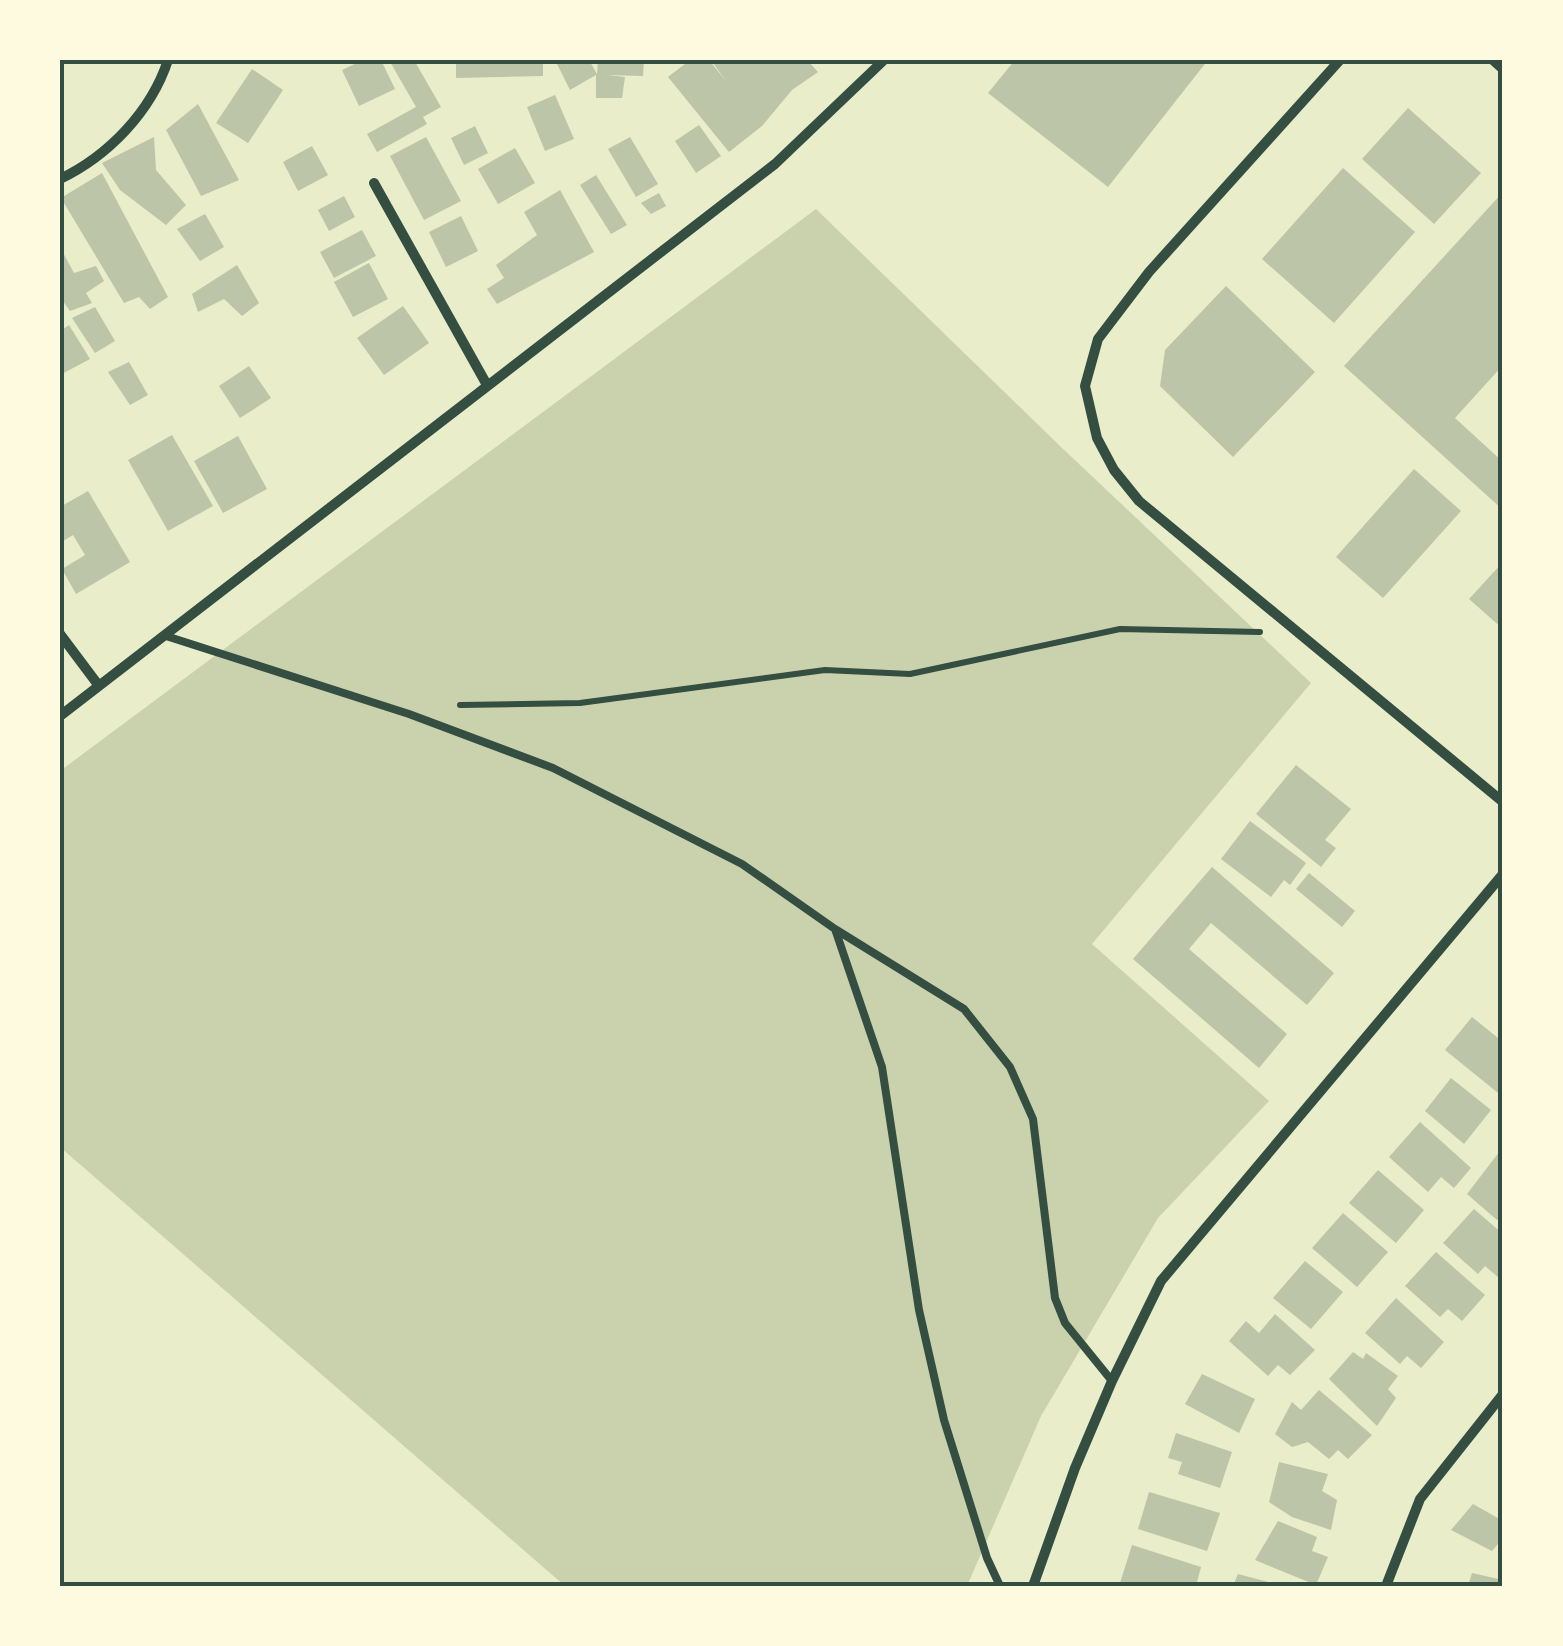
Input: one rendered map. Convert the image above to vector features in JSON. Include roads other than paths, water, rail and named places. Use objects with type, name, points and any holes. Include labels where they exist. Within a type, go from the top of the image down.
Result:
[{"type":"street","points":[[60,179],[117,142],[162,77],[168,60]]},
{"type":"street","points":[[60,716],[775,164],[884,60]]},
{"type":"street","points":[[1340,60],[1149,272],[1098,339],[1085,386],[1097,438],[1114,470],[1139,502],[1503,802]]},
{"type":"street","points":[[1493,60],[1503,69]]},
{"type":"street","points":[[374,183],[488,385]]},
{"type":"street","points":[[60,634],[99,686]]},
{"type":"street","points":[[1033,1586],[1075,1468],[1161,1281],[1503,874]]},
{"type":"street","points":[[1386,1586],[1420,1499],[1503,1394]]},
{"type":"lane","points":[[166,636],[409,714],[553,768],[742,864],[835,930],[964,1008],[1010,1067],[1033,1119],[1055,1298],[1065,1323],[1112,1381]]},
{"type":"lane","points":[[835,930],[882,1067],[919,1310],[944,1420],[987,1558],[1000,1586]]}]
